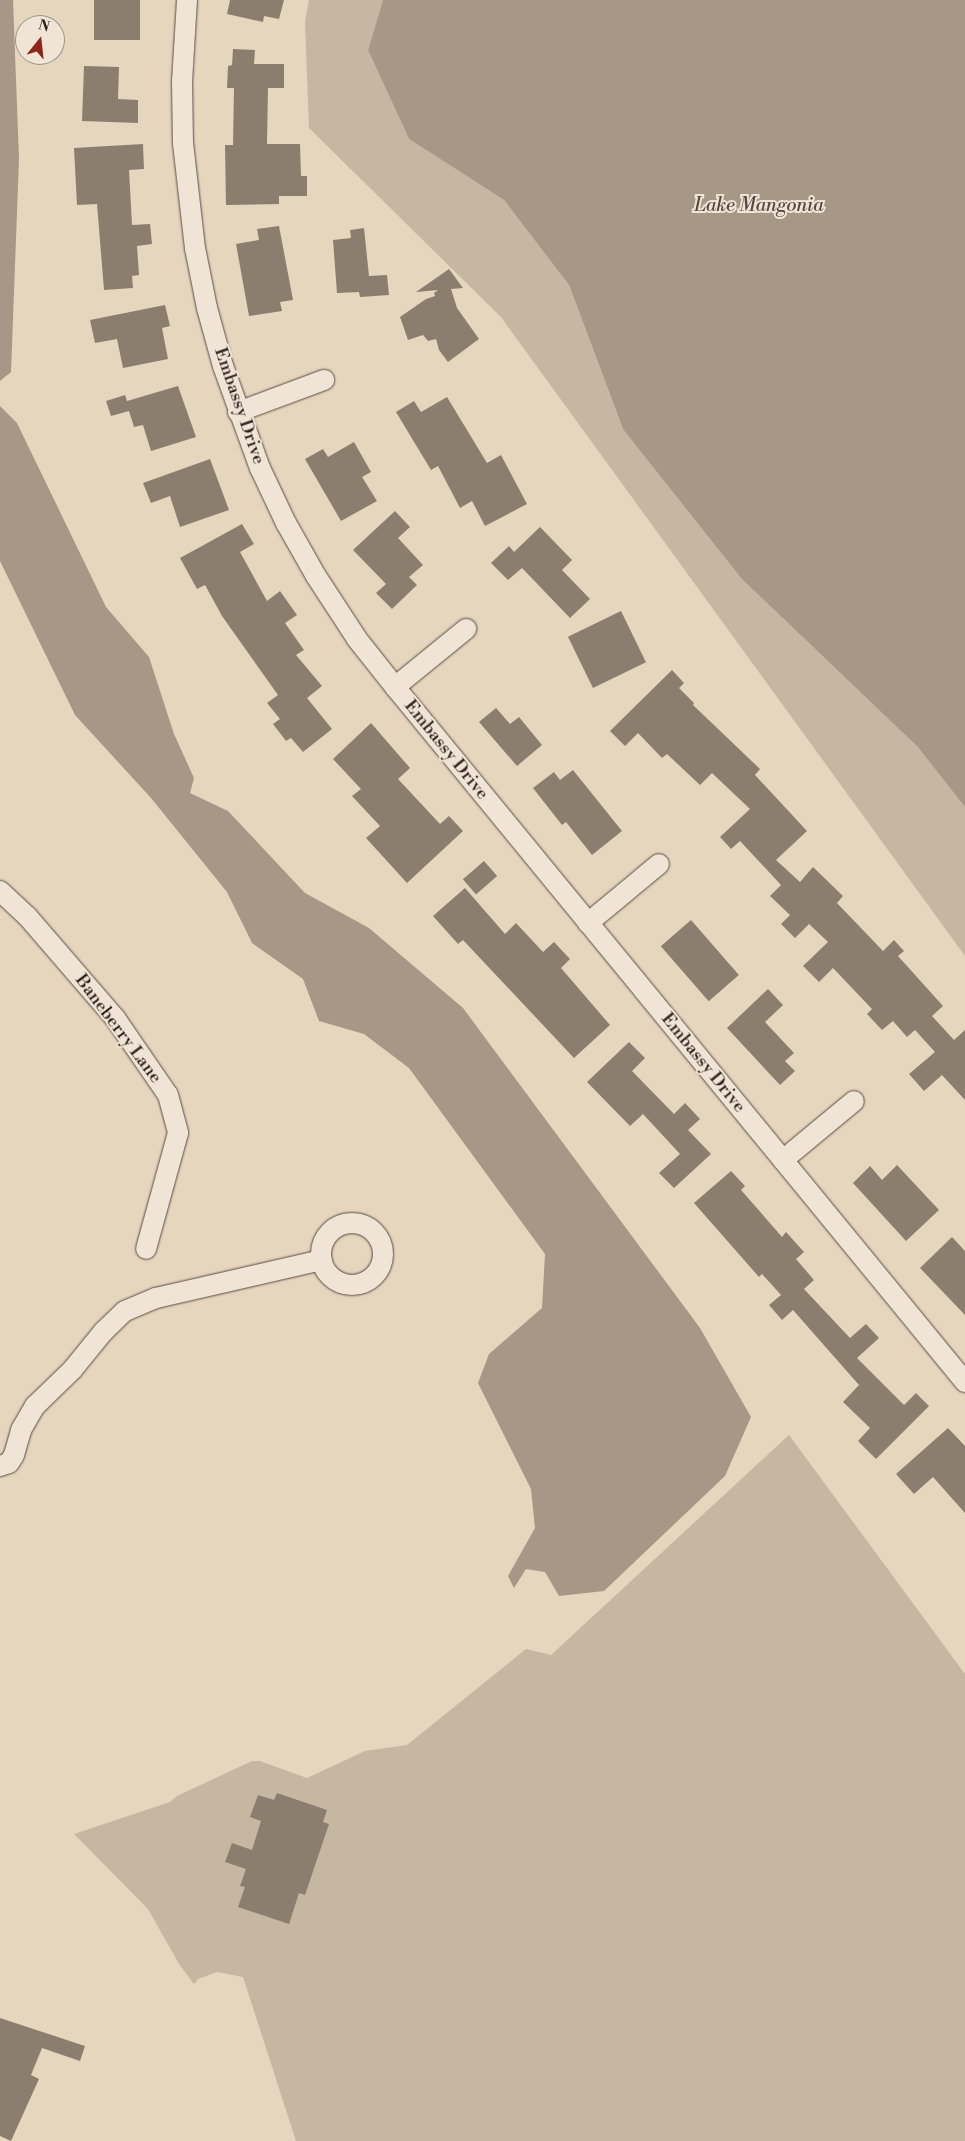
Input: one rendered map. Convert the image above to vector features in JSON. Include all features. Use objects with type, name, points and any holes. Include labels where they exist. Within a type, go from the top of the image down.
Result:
[{"type":"street","name":"Embassy Drive","points":[[187,0],[182,82],[183,143],[189,203],[207,308],[238,412],[260,468],[286,523],[316,576],[357,639],[394,688],[965,1382]]},
{"type":"street","points":[[238,412],[324,380]]},
{"type":"street","points":[[394,688],[466,629]]},
{"type":"street","points":[[588,923],[659,864]]},
{"type":"street","name":"Baneberry Lane","points":[[0,891],[27,916],[115,1018],[168,1095],[178,1133],[146,1249]]},
{"type":"street","points":[[783,1160],[854,1101]]},
{"type":"street","points":[[0,1466],[8,1463],[14,1455],[21,1430],[35,1406],[73,1369],[108,1326],[125,1311],[156,1298],[322,1260]]},
{"type":"shaded area","points":[[309,0],[383,0],[368,50],[409,139],[504,200],[569,285],[623,429],[917,746],[965,807],[965,956],[501,317],[309,128],[305,22]]},
{"type":"shaded area","points":[[789,1435],[965,1674],[965,2141],[296,2141],[243,1977],[217,1972],[198,1979],[194,1984],[179,1964],[148,1909],[74,1834],[170,1802],[177,1796],[252,1761],[260,1761],[307,1778],[365,1751],[407,1745],[526,1649],[551,1655]]},
{"type":"water","points":[[0,0],[13,0],[19,159],[11,372],[0,381]]},
{"type":"water","name":"Lake Mangonia","points":[[383,0],[965,0],[965,807],[917,746],[742,579],[623,429],[569,285],[504,200],[409,139],[368,50]]},
{"type":"water","points":[[0,406],[17,423],[106,607],[149,657],[174,734],[194,778],[190,793],[228,811],[305,893],[369,928],[463,1008],[700,1328],[751,1417],[725,1476],[604,1591],[559,1596],[545,1572],[526,1569],[514,1588],[508,1576],[535,1528],[531,1489],[478,1383],[489,1354],[542,1308],[545,1254],[409,1068],[364,1034],[319,1021],[303,979],[252,943],[227,892],[151,798],[75,715],[0,561]]},
{"type":"building","points":[[94,0],[140,0],[140,40],[94,40]]},
{"type":"building","points":[[230,0],[284,0],[279,19],[264,16],[263,22],[227,14]]},
{"type":"building","points":[[233,49],[255,50],[254,64],[284,64],[284,88],[268,88],[267,144],[300,144],[301,176],[307,176],[307,196],[279,196],[279,204],[226,205],[225,145],[233,145],[234,88],[227,88],[228,66],[232,65]]},
{"type":"building","points":[[84,66],[119,67],[118,99],[138,100],[138,123],[82,121]]},
{"type":"building","points":[[143,144],[144,169],[129,170],[132,225],[150,224],[152,244],[137,246],[139,275],[132,276],[133,288],[104,290],[97,204],[77,205],[74,148]]},
{"type":"building","points":[[279,226],[293,300],[280,302],[282,311],[249,316],[236,244],[259,240],[257,229]]},
{"type":"building","points":[[364,228],[369,276],[387,275],[389,295],[360,297],[359,292],[337,293],[333,240],[351,238],[350,230]]},
{"type":"building","points":[[449,269],[463,288],[451,289],[457,308],[479,339],[448,362],[439,350],[436,339],[428,341],[423,335],[408,340],[400,317],[426,299],[435,296],[434,293],[438,290],[416,292]]},
{"type":"building","points":[[165,305],[170,326],[162,328],[168,359],[123,368],[117,339],[95,343],[90,320]]},
{"type":"building","points":[[178,386],[196,437],[151,451],[143,425],[134,427],[129,411],[111,416],[106,401],[125,395],[127,401]]},
{"type":"building","points":[[447,397],[487,463],[501,455],[527,504],[485,526],[472,501],[460,508],[438,466],[431,470],[396,412],[414,401],[421,412]]},
{"type":"building","points":[[354,442],[371,472],[362,477],[377,501],[341,521],[305,459],[323,449],[328,457]]},
{"type":"building","points":[[210,459],[229,510],[180,527],[170,496],[151,503],[143,483]]},
{"type":"building","points":[[395,511],[410,527],[398,538],[423,565],[409,577],[417,585],[392,609],[376,593],[386,584],[353,550]]},
{"type":"building","points":[[242,524],[254,544],[240,552],[267,601],[280,591],[297,615],[285,623],[304,650],[296,655],[322,686],[307,698],[332,729],[303,752],[291,738],[286,741],[273,724],[280,719],[267,703],[278,695],[222,616],[205,585],[197,589],[180,558]]},
{"type":"building","points":[[540,527],[572,560],[562,570],[590,599],[570,618],[522,568],[508,580],[491,563],[509,546],[514,552]]},
{"type":"building","points":[[621,611],[646,662],[593,688],[568,637]]},
{"type":"building","points":[[672,670],[684,683],[679,688],[694,703],[693,705],[760,769],[755,775],[807,831],[776,860],[800,882],[813,867],[843,896],[837,903],[883,951],[894,940],[904,951],[898,956],[943,1006],[932,1016],[954,1040],[965,1030],[965,1100],[942,1075],[924,1091],[909,1074],[935,1052],[915,1030],[907,1037],[893,1021],[882,1030],[867,1014],[872,1009],[833,968],[819,982],[803,966],[828,942],[809,924],[795,938],[781,924],[790,915],[770,896],[781,885],[740,841],[731,849],[720,837],[750,809],[712,773],[700,785],[667,754],[662,758],[638,733],[625,746],[610,731]]},
{"type":"building","points":[[496,708],[510,724],[519,717],[542,745],[517,766],[479,722]]},
{"type":"building","points":[[371,723],[410,768],[398,779],[440,824],[449,816],[463,831],[407,883],[366,838],[380,826],[352,796],[361,789],[333,759]]},
{"type":"building","points":[[573,770],[622,831],[592,855],[566,822],[562,825],[533,788],[554,772],[560,780]]},
{"type":"building","points":[[484,861],[497,876],[476,894],[463,879]]},
{"type":"building","points":[[465,888],[505,934],[516,923],[543,952],[554,942],[570,959],[561,968],[610,1025],[574,1058],[463,940],[458,944],[433,916]]},
{"type":"building","points":[[691,920],[739,975],[709,1001],[661,946]]},
{"type":"building","points":[[768,989],[783,1005],[765,1022],[794,1053],[785,1061],[795,1071],[780,1085],[727,1028]]},
{"type":"building","points":[[629,1042],[645,1058],[632,1071],[674,1114],[685,1103],[700,1119],[688,1130],[711,1154],[674,1188],[659,1173],[680,1154],[643,1114],[630,1126],[587,1082]]},
{"type":"building","points":[[897,1165],[939,1210],[906,1241],[853,1183],[870,1166],[882,1180]]},
{"type":"building","points":[[731,1171],[745,1186],[741,1190],[782,1237],[786,1232],[804,1252],[796,1259],[814,1280],[804,1289],[850,1338],[866,1324],[879,1338],[857,1358],[904,1405],[916,1393],[929,1406],[876,1459],[858,1441],[870,1428],[843,1402],[859,1385],[793,1310],[782,1320],[769,1305],[781,1295],[762,1274],[759,1277],[694,1203]]},
{"type":"building","points":[[952,1237],[965,1251],[965,1315],[920,1268]]},
{"type":"building","points":[[948,1428],[965,1446],[965,1513],[933,1477],[914,1494],[896,1474]]},
{"type":"building","points":[[277,1793],[327,1810],[323,1822],[329,1824],[305,1895],[299,1893],[289,1924],[238,1907],[245,1887],[240,1886],[246,1869],[225,1862],[232,1843],[252,1850],[261,1821],[250,1817],[258,1795],[274,1800]]},
{"type":"building","points":[[0,2018],[85,2046],[80,2061],[42,2048],[31,2075],[39,2079],[11,2141],[0,2136]]}]
